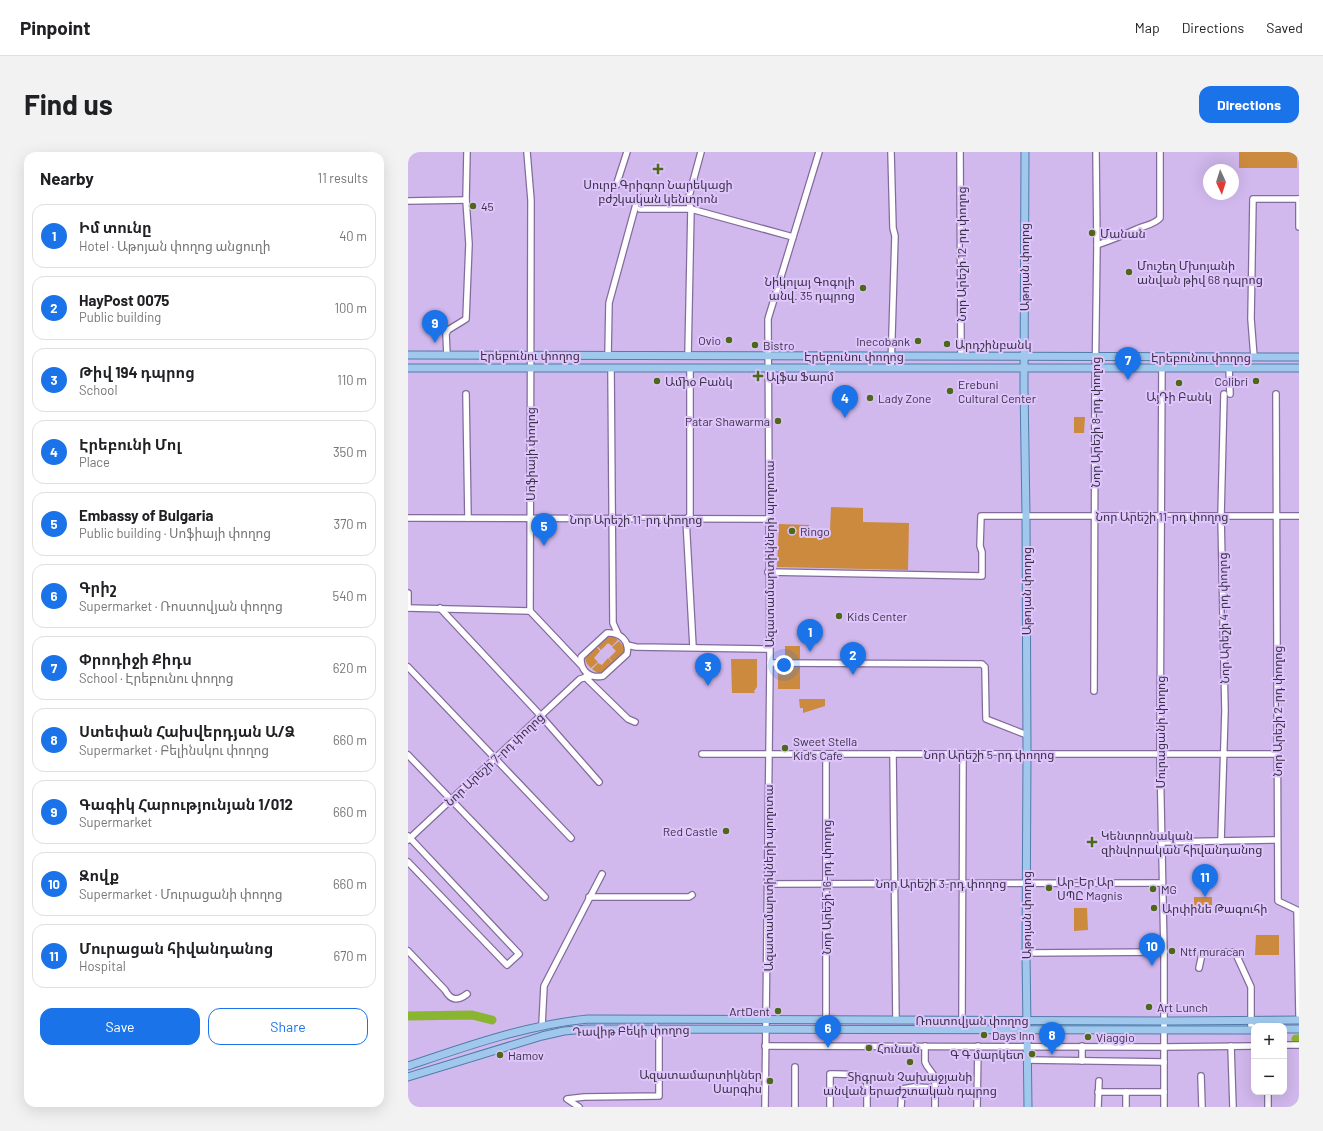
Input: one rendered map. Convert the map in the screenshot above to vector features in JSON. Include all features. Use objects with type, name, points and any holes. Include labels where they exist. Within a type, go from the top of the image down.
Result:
[{"type":"main road","name":"Աթոյան փողոց","points":[[1024,152],[1027,735],[1026,953],[1028,1107]]},
{"type":"main road","name":"Էրեբունու փողոց","points":[[408,355],[1299,357]]},
{"type":"main road","name":"Էրեբունու փողոց","points":[[408,368],[1299,368]]},
{"type":"main road","name":"Դավիթ Բեկի փողոց","points":[[408,1066],[510,1033],[542,1025],[588,1019],[765,1020]]},
{"type":"main road","name":"Ռոստովյան փողոց","points":[[765,1020],[1299,1020]]},
{"type":"main road","name":"Դավիթ Բեկի փողոց","points":[[408,1077],[514,1043],[564,1031],[587,1029],[765,1030]]},
{"type":"main road","points":[[1287,1029],[1299,1029]]},
{"type":"main road","name":"Ռոստովյան փողոց","points":[[765,1030],[1251,1030]]},
{"type":"street","points":[[446,355],[446,334],[448,330],[466,319],[469,244],[466,200],[467,152]]},
{"type":"street","points":[[527,152],[531,200],[530,355]]},
{"type":"street","points":[[616,186],[627,152]]},
{"type":"street","points":[[688,356],[691,209],[688,200],[701,152]]},
{"type":"street","name":"Ազատամարտիկների պողոտա","points":[[765,1107],[770,663],[768,572],[768,320],[819,152]]},
{"type":"street","points":[[891,152],[893,228],[895,236],[891,368]]},
{"type":"street","name":"Նոր Արեշի 12-րդ փողոց","points":[[960,152],[961,356]]},
{"type":"street","name":"Նոր Արեշի 8-րդ փողոց","points":[[1094,692],[1097,244],[1096,152]]},
{"type":"street","points":[[1097,244],[1120,237],[1138,228],[1156,223],[1160,218],[1160,152]]},
{"type":"street","points":[[608,356],[609,303],[638,197]]},
{"type":"street","points":[[1254,357],[1250,320],[1253,199],[1299,199],[1299,227]]},
{"type":"street","points":[[408,201],[466,200]]},
{"type":"street","points":[[640,209],[691,209],[793,237]]},
{"type":"street","name":"Սոֆիայի փողոց","points":[[530,355],[530,611]]},
{"type":"street","name":"Մուրացանի փողոց","points":[[1162,357],[1160,754],[1164,952],[1164,1107]]},
{"type":"street","points":[[611,368],[613,623],[618,634],[627,645],[627,654]]},
{"type":"street","points":[[690,368],[690,516],[686,519],[693,647]]},
{"type":"street","name":"Նոր Արեշի 4-րդ փողոց","points":[[1221,841],[1225,673],[1220,516],[1229,368]]},
{"type":"street","points":[[466,394],[468,518]]},
{"type":"street","name":"Նոր Արեշի 2-րդ փողոց","points":[[1276,394],[1278,516],[1278,900],[1297,910],[1299,1015]]},
{"type":"street","name":"Նոր Արեշի 11-րդ փողոց","points":[[768,572],[982,576],[982,552],[980,546],[981,516],[1299,516]]},
{"type":"street","name":"Նոր Արեշի 11-րդ փողոց","points":[[408,518],[769,519]]},
{"type":"street","points":[[408,593],[408,608],[530,611],[573,656],[582,667],[585,677],[628,719],[635,722]]},
{"type":"street","points":[[440,608],[541,716],[599,782]]},
{"type":"street","points":[[573,656],[583,655],[607,633],[613,623]]},
{"type":"street","points":[[607,633],[618,634]]},
{"type":"street","points":[[627,645],[636,647],[769,649]]},
{"type":"street","points":[[585,677],[603,676],[636,647]]},
{"type":"street","name":"Նոր Արեշի 7-րդ փողոց","points":[[409,838],[585,677],[582,667],[583,655]]},
{"type":"street","points":[[770,663],[982,664],[985,667],[986,719],[1027,735]]},
{"type":"street","points":[[408,667],[571,838]]},
{"type":"street","name":"Նոր Արեշի 5-րդ փողոց","points":[[702,754],[1277,754]]},
{"type":"street","name":"Նոր Արեշի 16-րդ փողոց","points":[[826,754],[826,1019]]},
{"type":"street","points":[[893,754],[896,1020]]},
{"type":"street","points":[[962,1020],[963,754]]},
{"type":"street","points":[[408,755],[545,897]]},
{"type":"street","points":[[408,862],[507,965],[519,954],[409,838]]},
{"type":"street","points":[[1161,842],[1277,840]]},
{"type":"street","points":[[542,1025],[544,986],[589,896],[602,874]]},
{"type":"street","name":"Նոր Արեշի 3-րդ փողոց","points":[[768,884],[1162,883]]},
{"type":"street","points":[[589,896],[689,897],[692,895]]},
{"type":"street","points":[[408,951],[445,990],[449,997],[454,999],[463,997],[467,994]]},
{"type":"street","points":[[1026,953],[1164,952]]},
{"type":"street","points":[[1199,968],[1202,954],[1206,952],[1235,952],[1251,987],[1251,1025]]},
{"type":"street","points":[[579,1107],[567,1099],[584,1096],[659,1096],[659,1029]]},
{"type":"street","points":[[1287,1045],[1299,1045]]},
{"type":"street","points":[[765,1046],[1251,1046]]},
{"type":"street","points":[[926,1046],[926,1062],[929,1070],[935,1077],[935,1107]]},
{"type":"street","points":[[977,1107],[978,1046]]},
{"type":"street","points":[[1082,1046],[1082,1061]]},
{"type":"street","points":[[1231,1046],[1233,1107]]},
{"type":"street","points":[[1028,1060],[1164,1062]]},
{"type":"street","points":[[795,1067],[795,1107]]},
{"type":"street","points":[[830,1107],[830,1074],[846,1074],[860,1077],[867,1082],[867,1107]]},
{"type":"street","points":[[1201,1076],[1202,1107]]},
{"type":"street","points":[[1098,1107],[1099,1081]]},
{"type":"street","points":[[901,1107],[902,1089],[914,1087],[935,1088]]},
{"type":"street","points":[[1098,1092],[1164,1092]]},
{"type":"street","points":[[1126,1092],[1126,1107]]},
{"type":"street","points":[[1268,1095],[1268,1107]]},
{"type":"shaded area","points":[[1239,152],[1297,152],[1297,168],[1239,168]]},
{"type":"shaded area","points":[[1074,417],[1085,417],[1084,433],[1074,433]]},
{"type":"shaded area","points":[[831,507],[863,508],[863,522],[909,523],[908,570],[777,567],[779,524],[809,525],[809,530],[830,531]]},
{"type":"shaded area","points":[[806,625],[820,625],[820,633],[806,633]]},
{"type":"shaded area","points":[[609,635],[618,640],[612,646],[608,643],[601,650],[596,645]]},
{"type":"shaded area","points":[[619,641],[624,647],[625,652],[614,664],[609,658],[616,651],[612,647]]},
{"type":"shaded area","points":[[595,645],[600,651],[594,658],[598,662],[591,668],[585,659],[587,654]]},
{"type":"shaded area","points":[[785,646],[800,646],[800,661],[785,662]]},
{"type":"shaded area","points":[[608,658],[614,664],[603,673],[599,674],[592,669],[598,663],[602,665]]},
{"type":"shaded area","points":[[731,659],[757,659],[757,687],[754,691],[755,693],[732,693]]},
{"type":"shaded area","points":[[778,666],[800,666],[800,689],[778,689]]},
{"type":"shaded area","points":[[799,699],[825,699],[825,706],[803,713],[803,708],[800,708]]},
{"type":"shaded area","points":[[1194,897],[1212,897],[1212,911],[1194,911]]},
{"type":"shaded area","points":[[1074,908],[1087,908],[1088,930],[1074,931]]},
{"type":"shaded area","points":[[1256,935],[1279,935],[1279,955],[1255,955]]},
{"type":"waterway","points":[[408,1016],[472,1015],[492,1020]]},
{"type":"place","name":"Սուրբ Գրիգոր Նարեկացի բժշկական կենտրոն","points":[[658,169]]},
{"type":"place","name":"45","points":[[473,206]]},
{"type":"place","name":"Մանան","points":[[1092,233]]},
{"type":"place","name":"Մուշեղ Մխոյանի անվան թիվ 68 դպրոց","points":[[1129,272]]},
{"type":"place","name":"Նիկոլայ Գոգոլի անվ. 35 դպրոց","points":[[863,288]]},
{"type":"place","name":"Ovio","points":[[729,340]]},
{"type":"place","name":"Inecobank","points":[[918,341]]},
{"type":"place","name":"Գագիկ Հարությունյան 1/012","points":[[435,343]]},
{"type":"place","name":"Արդշինբանկ","points":[[947,344]]},
{"type":"place","name":"Bistro","points":[[755,345]]},
{"type":"place","name":"Ալֆա Ֆարմ","points":[[758,376]]},
{"type":"place","name":"Փրոդիջի Քիդս","points":[[1128,380]]},
{"type":"place","name":"Ամիօ Բանկ","points":[[657,381]]},
{"type":"place","name":"Colibri","points":[[1256,381]]},
{"type":"place","name":"ԱյԴի Բանկ","points":[[1179,383]]},
{"type":"place","name":"Erebuni Cultural Center","points":[[950,391]]},
{"type":"place","name":"Lady Zone","points":[[870,398]]},
{"type":"place","name":"Էրեբունի Մոլ","points":[[845,418]]},
{"type":"place","name":"Patar Shawarma","points":[[778,421]]},
{"type":"place","name":"Ringo","points":[[792,531]]},
{"type":"place","name":"Embassy of Bulgaria","points":[[544,546]]},
{"type":"place","name":"Kids Center","points":[[839,616]]},
{"type":"place","name":"Իմ տունը","points":[[810,652]]},
{"type":"place","name":"HayPost 0075","points":[[853,675]]},
{"type":"place","name":"Թիվ 194 դպրոց","points":[[708,686]]},
{"type":"place","name":"Sweet Stella Kid's Cafe","points":[[785,748]]},
{"type":"place","name":"Red Castle","points":[[726,831]]},
{"type":"place","name":"Կենտրոնական զինվորական հիվանդանոց","points":[[1092,842]]},
{"type":"place","name":"Ար-Եր Ար ՍՊԸ Magnis","points":[[1049,888]]},
{"type":"place","name":"MG","points":[[1153,889]]},
{"type":"place","name":"Մուրացան հիվանդանոց","points":[[1205,897]]},
{"type":"place","name":"Արփինե Թագուհի","points":[[1154,908]]},
{"type":"place","name":"Ntf muracan","points":[[1172,951]]},
{"type":"place","name":"Զովք","points":[[1152,966]]},
{"type":"place","name":"Art Lunch","points":[[1149,1007]]},
{"type":"place","name":"ArtDent","points":[[778,1011]]},
{"type":"place","name":"Days Inn","points":[[984,1035]]},
{"type":"place","name":"Viaggio","points":[[1088,1037]]},
{"type":"place","name":"Գրիշ","points":[[828,1048]]},
{"type":"place","name":"Հունան","points":[[869,1048]]},
{"type":"place","name":"Գ Գ մարկետ","points":[[1032,1054]]},
{"type":"place","name":"Hamov","points":[[500,1055]]},
{"type":"place","name":"Ստեփան Հախվերդյան Ա/Ձ","points":[[1052,1055]]},
{"type":"place","name":"Տիգրան Չախաջյանի անվան երաժշտական դպրոց","points":[[910,1062]]},
{"type":"place","name":"Ազատամարտիկներ Սարգիս","points":[[770,1081]]}]
